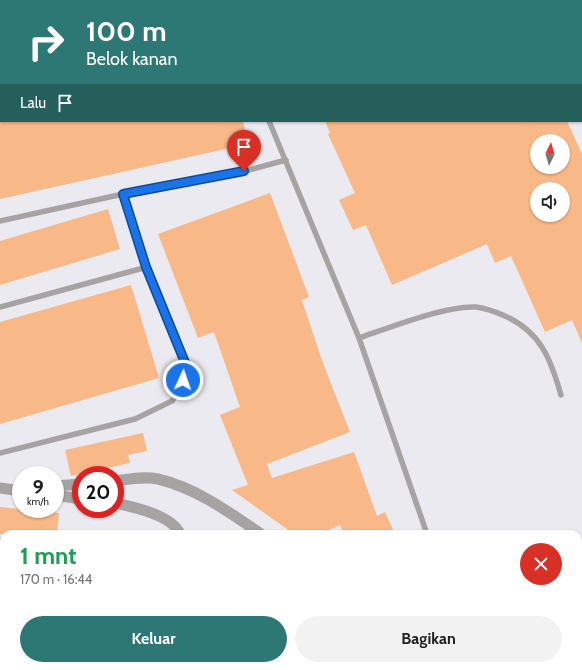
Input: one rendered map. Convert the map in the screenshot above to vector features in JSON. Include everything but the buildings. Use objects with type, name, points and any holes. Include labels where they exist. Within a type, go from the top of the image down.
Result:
[{"type":"street","points":[[124,480],[140,478],[158,479],[193,491],[222,507],[254,530]]},
{"type":"street","points":[[124,506],[158,516],[176,530]]},
{"type":"lane","points":[[269,122],[359,338],[426,530]]},
{"type":"lane","points":[[0,221],[123,194],[230,174],[286,160]]},
{"type":"lane","points":[[0,453],[135,419],[172,401],[179,390],[186,365],[146,267],[123,194]]},
{"type":"lane","points":[[0,306],[146,267]]},
{"type":"lane","points":[[359,338],[448,310],[476,307],[493,311],[518,322],[538,340],[551,363],[560,395]]},
{"type":"route","points":[[183,380],[186,365],[146,267],[123,194],[244,171]]}]
